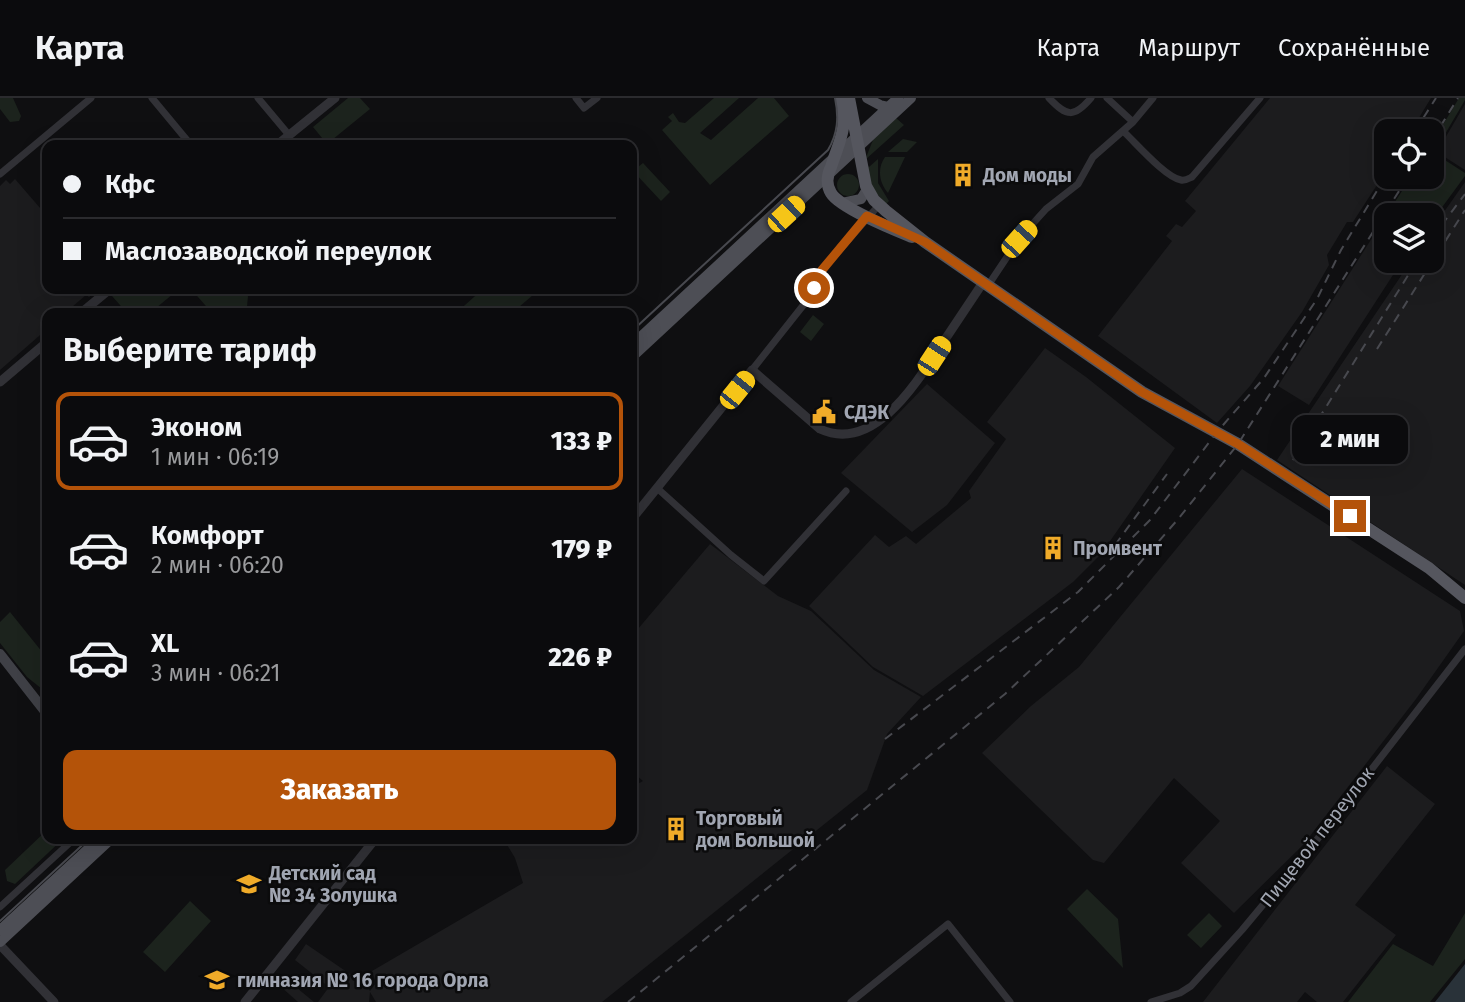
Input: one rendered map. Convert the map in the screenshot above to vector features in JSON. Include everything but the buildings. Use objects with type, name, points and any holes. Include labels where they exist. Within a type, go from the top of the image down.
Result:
[{"type":"highway","points":[[841,98],[845,127],[841,157],[828,174],[829,188],[838,200],[925,242]]},
{"type":"highway","points":[[849,98],[864,180],[878,205],[925,242],[1142,392],[1238,444],[1429,568],[1465,598]]},
{"type":"main road","points":[[867,98],[888,107]]},
{"type":"main road","points":[[858,141],[888,107],[911,98]]},
{"type":"main road","points":[[637,341],[899,103]]},
{"type":"main road","points":[[803,198],[817,193],[838,200],[860,199],[866,191],[864,180],[854,163],[841,157]]},
{"type":"main road","points":[[637,352],[828,174]]},
{"type":"main road","points":[[0,654],[42,708]]},
{"type":"main road","points":[[21,682],[42,698]]},
{"type":"main road","points":[[0,930],[93,844]]},
{"type":"main road","points":[[0,944],[106,844]]},
{"type":"street","points":[[0,174],[91,98]]},
{"type":"street","points":[[152,98],[187,140]]},
{"type":"street","points":[[258,98],[289,135]]},
{"type":"street","points":[[283,140],[335,98]]},
{"type":"street","points":[[576,98],[584,108],[597,98]]},
{"type":"street","points":[[1049,98],[1064,112],[1070,113],[1079,111],[1091,98]]},
{"type":"street","points":[[1107,98],[1133,122]]},
{"type":"street","points":[[752,370],[820,429],[838,434],[858,432],[883,418],[922,374],[1019,239],[1046,209],[1078,184],[1093,157],[1133,122],[1153,98]]},
{"type":"street","points":[[1123,131],[1167,172],[1180,180],[1186,180],[1192,177],[1260,98]]},
{"type":"street","points":[[637,513],[809,298],[822,270],[878,205]]},
{"type":"street","points":[[88,308],[104,294]]},
{"type":"street","points":[[0,382],[42,346]]},
{"type":"street","points":[[657,488],[764,581],[846,491]]},
{"type":"street","name":"Пищевой переулок","points":[[1151,1002],[1180,993],[1191,986],[1242,930],[1312,846],[1465,649]]},
{"type":"street","points":[[0,907],[68,844]]},
{"type":"street","points":[[245,1002],[371,844]]},
{"type":"street","points":[[852,1002],[948,924],[1010,1002]]},
{"type":"street","points":[[0,944],[54,1002]]},
{"type":"shaded area","points":[[0,98],[13,98],[21,116],[19,121],[10,122],[0,109]]},
{"type":"shaded area","points":[[348,98],[360,98],[370,109],[332,140],[324,140],[313,127]]},
{"type":"shaded area","points":[[714,98],[739,98],[700,133],[711,140],[758,98],[774,98],[789,116],[710,185],[662,130],[672,121],[668,117],[673,113],[679,122],[685,123]]},
{"type":"shaded area","points":[[1270,98],[1431,98],[1418,119],[1374,119],[1374,189],[1353,222],[1347,222],[1327,255],[1329,265],[1302,312],[1250,386],[1217,423],[1098,336],[1172,241],[1166,236],[1176,224],[1182,227],[1196,211],[1185,201]]},
{"type":"shaded area","points":[[1459,98],[1465,98],[1444,136],[1444,123]]},
{"type":"shaded area","points":[[1465,104],[1465,170],[1444,156],[1444,140]]},
{"type":"shaded area","points":[[896,118],[904,125],[865,160],[873,140]]},
{"type":"shaded area","points":[[903,139],[917,142],[907,152],[888,152]]},
{"type":"shaded area","points":[[885,157],[905,157],[888,193],[880,175]]},
{"type":"shaded area","points":[[878,159],[878,183],[889,201],[886,204],[871,187],[865,163],[869,167]]},
{"type":"shaded area","points":[[1444,159],[1465,173],[1444,205],[1394,203],[1403,189],[1444,189]]},
{"type":"shaded area","points":[[643,163],[670,192],[661,201],[637,175],[637,168]]},
{"type":"shaded area","points":[[848,174],[856,177],[859,185],[856,193],[848,196],[840,193],[837,185],[840,177]]},
{"type":"shaded area","points":[[15,179],[42,210],[42,294],[93,294],[89,297],[86,295],[71,308],[42,308],[42,333],[0,370],[0,186],[6,180],[10,184]]},
{"type":"shaded area","points":[[1465,182],[1465,585],[1277,460],[1403,273],[1444,273],[1444,212]]},
{"type":"shaded area","points":[[1374,235],[1374,273],[1394,273],[1309,405],[1278,386]]},
{"type":"shaded area","points":[[173,294],[156,308],[123,308],[112,296]]},
{"type":"shaded area","points":[[195,294],[248,296],[246,308],[208,308]]},
{"type":"shaded area","points":[[477,294],[534,294],[518,308],[462,308]]},
{"type":"shaded area","points":[[813,315],[824,324],[811,341],[800,332]]},
{"type":"shaded area","points":[[1045,348],[1175,448],[1101,554],[1073,582],[923,696],[873,667],[809,606],[875,535],[889,547],[906,536],[916,544],[971,498],[969,491],[1006,439],[987,422]]},
{"type":"shaded area","points":[[927,384],[995,443],[947,505],[912,532],[841,473]]},
{"type":"shaded area","points":[[1242,469],[1460,611],[1464,631],[1416,699],[1303,845],[1234,913],[1181,863],[1220,821],[1174,778],[1104,863],[1093,860],[982,753],[1031,706],[1079,667]]},
{"type":"shaded area","points":[[710,544],[778,596],[811,611],[874,670],[921,697],[887,734],[867,790],[602,1002],[376,1002],[370,992],[369,1002],[318,1002],[329,987],[295,960],[306,944],[366,985],[370,991],[376,983],[372,971],[523,883],[515,858],[507,844],[637,844],[637,784],[643,781],[637,776],[637,630]]},
{"type":"shaded area","points":[[10,612],[42,652],[42,689],[27,677],[0,643],[0,622]]},
{"type":"shaded area","points":[[1387,766],[1435,804],[1355,905],[1396,935],[1343,1002],[1317,1002],[1305,992],[1297,1002],[1203,1002]]},
{"type":"shaded area","points":[[42,835],[42,844],[58,844],[15,884],[7,881],[5,870]]},
{"type":"shaded area","points":[[1087,889],[1118,919],[1123,968],[1067,909]]},
{"type":"shaded area","points":[[190,901],[211,921],[165,972],[143,952]]},
{"type":"shaded area","points":[[1209,913],[1222,926],[1201,948],[1187,935]]},
{"type":"shaded area","points":[[1465,913],[1465,959],[1430,1002],[1348,1002],[1393,944],[1433,966]]},
{"type":"shaded area","points":[[1465,964],[1465,1002],[1435,1002]]},
{"type":"shaded area","points":[[286,979],[314,1002],[298,1002],[280,986]]},
{"type":"tram line","points":[[637,326],[828,150],[837,125],[835,98]]},
{"type":"tram line","points":[[0,921],[83,844]]},
{"type":"railway","points":[[1423,119],[1436,98]]},
{"type":"railway","points":[[1444,121],[1458,98]]},
{"type":"railway","points":[[885,739],[1078,592],[1150,520],[1217,432],[1264,378],[1317,299],[1341,250],[1378,189]]},
{"type":"railway","points":[[628,1002],[1005,694],[1119,587],[1238,444],[1400,189]]},
{"type":"railway","points":[[1444,222],[1465,194]]},
{"type":"railway","points":[[1377,349],[1465,210]]},
{"type":"railway","points":[[1293,460],[1410,273]]},
{"type":"railway","points":[[1310,454],[1322,432]]},
{"type":"railway","points":[[1115,545],[1167,474]]},
{"type":"place","name":"Дом моды","points":[[963,175]]},
{"type":"place","name":"СДЭК","points":[[824,412]]},
{"type":"place","name":"Промвент","points":[[1053,548]]},
{"type":"place","name":"Торговый дом Большой","points":[[676,829]]},
{"type":"place","name":"Детский сад № 34 Золушка","points":[[249,884]]},
{"type":"place","name":"гимназия № 16 города Орла","points":[[217,980]]},
{"type":"route","points":[[814,288],[822,270],[867,216],[925,242],[1142,392],[1238,444],[1350,516]]}]
